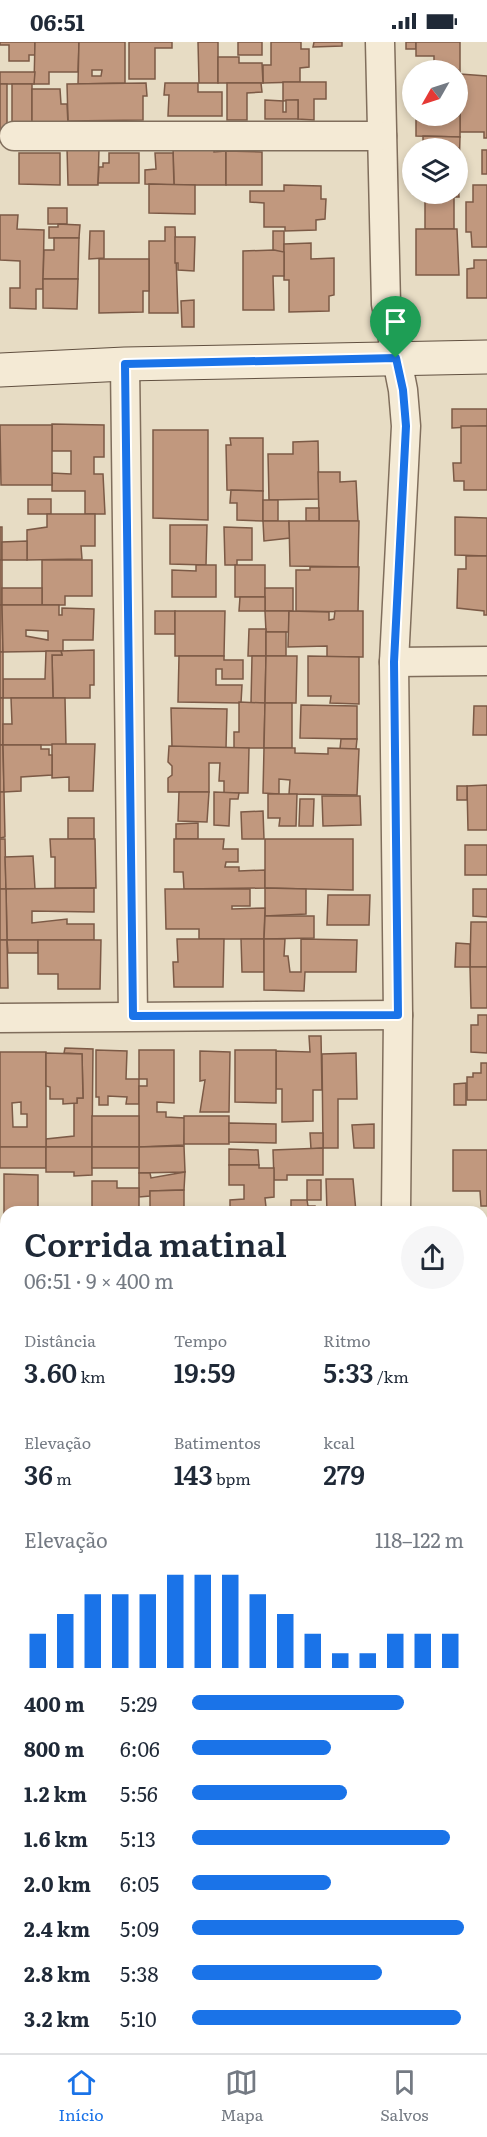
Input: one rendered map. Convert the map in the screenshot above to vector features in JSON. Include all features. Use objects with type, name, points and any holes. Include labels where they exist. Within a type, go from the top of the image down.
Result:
[{"type":"street","points":[[380,42],[386,304],[403,390],[406,426],[394,662],[398,1015],[396,1206]]},
{"type":"street","points":[[14,136],[382,136]]},
{"type":"street","points":[[0,370],[125,364],[487,357]]},
{"type":"street","points":[[125,364],[133,1016]]},
{"type":"street","points":[[394,662],[487,661]]},
{"type":"street","points":[[0,1018],[398,1015]]},
{"type":"building","points":[[0,42],[35,42],[35,55],[29,55],[29,61],[9,61],[9,45],[0,45]]},
{"type":"building","points":[[35,42],[79,42],[78,72],[49,72],[49,84],[34,84]]},
{"type":"building","points":[[79,42],[125,42],[125,83],[78,84]],"holes":[[[92,70],[102,70],[101,76],[92,76]]]},
{"type":"building","points":[[129,42],[172,42],[172,48],[155,48],[155,79],[129,79]]},
{"type":"building","points":[[198,42],[218,42],[218,83],[199,83]]},
{"type":"building","points":[[238,42],[262,42],[262,55],[238,55]]},
{"type":"building","points":[[271,42],[301,42],[301,49],[309,49],[309,67],[300,68],[300,82],[263,83],[263,65],[271,65]]},
{"type":"building","points":[[314,42],[342,42],[342,46],[313,47]]},
{"type":"building","points":[[406,42],[416,42],[416,49],[406,49]]},
{"type":"building","points":[[416,42],[460,42],[460,60],[434,60],[434,56],[416,56]]},
{"type":"building","points":[[218,57],[239,57],[239,63],[262,63],[263,83],[218,83]]},
{"type":"building","points":[[0,72],[35,72],[34,84],[0,84]]},
{"type":"building","points":[[468,75],[487,76],[487,138],[484,138],[484,132],[460,132],[460,126],[468,126]]},
{"type":"building","points":[[283,82],[326,82],[326,99],[314,99],[314,120],[298,119],[298,100],[283,101]]},
{"type":"building","points":[[146,83],[147,96],[143,96],[143,120],[68,121],[67,84]]},
{"type":"building","points":[[165,83],[198,83],[198,92],[222,92],[222,116],[168,116],[169,95],[164,95]]},
{"type":"building","points":[[227,83],[261,83],[262,92],[247,93],[247,120],[227,120]]},
{"type":"building","points":[[0,84],[7,84],[7,135],[0,136]]},
{"type":"building","points":[[12,84],[32,84],[32,123],[12,123]]},
{"type":"building","points":[[32,89],[60,89],[61,104],[67,104],[68,124],[32,123]]},
{"type":"building","points":[[265,100],[283,101],[283,112],[286,112],[286,100],[298,100],[298,119],[265,119]]},
{"type":"building","points":[[416,126],[460,126],[460,137],[416,136]]},
{"type":"building","points":[[423,136],[460,137],[460,138],[423,138]]},
{"type":"building","points":[[214,145],[214,152],[226,151],[226,185],[174,185],[173,146]]},
{"type":"building","points":[[67,148],[99,149],[98,185],[68,185]]},
{"type":"building","points":[[482,150],[487,150],[487,174],[482,174]]},
{"type":"building","points":[[226,151],[262,152],[262,185],[226,185]]},
{"type":"building","points":[[19,153],[60,153],[60,185],[19,184]]},
{"type":"building","points":[[109,153],[139,153],[139,183],[98,183],[99,167],[103,167],[103,163],[109,163]]},
{"type":"building","points":[[155,153],[173,153],[174,185],[145,184],[145,170],[156,169]]},
{"type":"building","points":[[149,184],[195,185],[195,214],[149,213]]},
{"type":"building","points":[[284,185],[321,186],[321,199],[326,199],[325,219],[316,220],[316,230],[285,231],[285,227],[264,227],[264,203],[250,202],[250,191],[284,191]]},
{"type":"building","points":[[473,185],[487,185],[487,247],[472,247],[471,232],[466,232],[466,204],[473,202]]},
{"type":"building","points":[[425,204],[454,204],[454,229],[425,229]]},
{"type":"building","points":[[48,208],[67,208],[67,224],[48,224]]},
{"type":"building","points":[[0,215],[18,215],[17,229],[44,230],[43,289],[36,289],[36,309],[10,308],[10,288],[20,288],[20,261],[0,260]]},
{"type":"building","points":[[58,224],[80,225],[79,238],[49,238],[49,227],[58,227]]},
{"type":"building","points":[[165,227],[175,227],[178,313],[149,313],[149,241],[165,241]]},
{"type":"building","points":[[416,229],[457,229],[459,275],[416,275]]},
{"type":"building","points":[[90,231],[104,231],[104,258],[89,259]]},
{"type":"building","points":[[273,231],[284,231],[284,252],[273,252]]},
{"type":"building","points":[[175,237],[195,237],[194,271],[178,270],[178,263],[175,263]]},
{"type":"building","points":[[54,238],[79,238],[78,279],[43,279],[44,250],[54,250]]},
{"type":"building","points":[[311,243],[311,259],[334,258],[334,295],[329,296],[329,311],[289,312],[289,280],[284,280],[284,244]]},
{"type":"building","points":[[243,251],[284,252],[284,276],[273,276],[274,310],[243,310]]},
{"type":"building","points":[[99,259],[149,259],[149,291],[143,291],[143,312],[99,313]]},
{"type":"building","points":[[474,260],[487,260],[487,298],[467,298],[467,269],[474,268]]},
{"type":"building","points":[[43,279],[78,279],[77,309],[43,308]]},
{"type":"building","points":[[194,300],[194,327],[182,327],[181,301]]},
{"type":"building","points":[[452,409],[487,409],[487,426],[452,428]]},
{"type":"building","points":[[52,424],[104,425],[104,457],[94,457],[94,474],[103,474],[105,514],[85,514],[85,491],[52,491],[52,473],[71,474],[71,451],[52,451]]},
{"type":"building","points":[[0,425],[52,425],[52,485],[1,485]]},
{"type":"building","points":[[461,426],[487,426],[487,490],[464,490],[464,481],[454,481],[453,463],[461,463]]},
{"type":"building","points":[[153,430],[208,430],[208,520],[153,518]]},
{"type":"building","points":[[230,438],[263,438],[263,491],[227,490],[226,445],[231,445]]},
{"type":"building","points":[[318,441],[319,499],[269,500],[268,454],[293,454],[293,442]]},
{"type":"building","points":[[318,472],[340,472],[340,482],[356,481],[358,521],[319,521]]},
{"type":"building","points":[[231,490],[263,491],[263,521],[237,520],[237,503],[230,503]]},
{"type":"building","points":[[28,499],[51,499],[51,514],[28,514]]},
{"type":"building","points":[[263,500],[278,500],[278,521],[263,521]]},
{"type":"building","points":[[306,508],[319,508],[319,521],[306,521]]},
{"type":"building","points":[[47,514],[95,514],[95,546],[81,546],[82,559],[27,560],[27,530],[47,527]]},
{"type":"building","points":[[455,517],[487,518],[487,556],[455,555]]},
{"type":"building","points":[[263,521],[289,521],[290,538],[264,541]]},
{"type":"building","points":[[289,521],[359,521],[358,567],[290,566]]},
{"type":"building","points":[[170,525],[207,525],[206,565],[170,564]]},
{"type":"building","points":[[0,527],[2,527],[2,560],[0,560]]},
{"type":"building","points":[[224,527],[252,528],[252,560],[237,560],[237,565],[225,565]]},
{"type":"building","points":[[27,541],[27,560],[2,560],[2,542]]},
{"type":"building","points":[[466,556],[487,556],[487,615],[484,615],[484,611],[457,608],[458,569],[466,569]]},
{"type":"building","points":[[0,560],[2,560],[2,605],[0,605]]},
{"type":"building","points":[[42,560],[92,560],[92,596],[65,596],[65,605],[42,605]]},
{"type":"building","points":[[196,565],[216,565],[216,597],[172,597],[172,570],[196,571]]},
{"type":"building","points":[[235,565],[265,565],[265,597],[235,597]]},
{"type":"building","points":[[310,567],[359,567],[358,612],[296,611],[296,570],[310,570]]},
{"type":"building","points":[[2,588],[42,588],[42,605],[2,605]]},
{"type":"building","points":[[265,588],[293,588],[293,611],[265,611]]},
{"type":"building","points":[[240,597],[265,597],[265,611],[239,611]]},
{"type":"building","points":[[0,605],[2,605],[3,652],[0,652]]},
{"type":"building","points":[[2,605],[59,605],[59,615],[62,615],[62,608],[94,609],[93,640],[63,640],[63,651],[3,652]],"holes":[[[26,630],[48,631],[48,640],[26,636]]]},
{"type":"building","points":[[155,611],[175,611],[175,634],[155,634]]},
{"type":"building","points":[[175,611],[225,611],[224,656],[175,656]]},
{"type":"building","points":[[265,611],[289,611],[289,632],[266,632]]},
{"type":"building","points":[[289,611],[329,612],[329,620],[334,619],[335,611],[363,611],[363,657],[327,657],[327,646],[288,647]]},
{"type":"building","points":[[249,629],[266,629],[266,656],[248,656]]},
{"type":"building","points":[[266,632],[286,632],[286,656],[266,656]]},
{"type":"building","points":[[94,650],[94,685],[90,685],[90,698],[53,698],[52,655],[62,655],[61,651]]},
{"type":"building","points":[[46,651],[61,651],[62,655],[52,655],[53,698],[3,698],[3,679],[45,679]]},
{"type":"building","points":[[0,652],[3,652],[3,698],[0,698]]},
{"type":"building","points":[[179,656],[224,656],[224,660],[243,660],[243,679],[222,679],[222,669],[216,669],[216,685],[242,685],[241,703],[178,702]]},
{"type":"building","points":[[252,656],[266,656],[265,703],[251,703]]},
{"type":"building","points":[[266,656],[297,656],[296,703],[265,703]]},
{"type":"building","points":[[308,656],[359,657],[359,704],[330,703],[331,696],[308,696]]},
{"type":"building","points":[[0,698],[3,698],[3,745],[0,745]]},
{"type":"building","points":[[11,698],[65,698],[66,745],[3,745],[3,724],[12,724]]},
{"type":"building","points":[[239,702],[265,703],[264,748],[234,748],[234,732],[239,732]]},
{"type":"building","points":[[265,703],[292,703],[292,748],[264,748]]},
{"type":"building","points":[[301,705],[357,706],[357,739],[300,738]]},
{"type":"building","points":[[474,706],[487,706],[487,735],[473,735]]},
{"type":"building","points":[[171,708],[227,709],[226,748],[172,747]]},
{"type":"building","points":[[341,739],[357,739],[356,749],[340,749]]},
{"type":"building","points":[[52,744],[95,744],[93,791],[69,791],[69,777],[52,778]]},
{"type":"building","points":[[0,745],[3,745],[4,792],[0,792]]},
{"type":"building","points":[[3,745],[41,745],[41,749],[49,749],[49,755],[52,755],[52,775],[21,777],[21,791],[4,792]]},
{"type":"building","points":[[169,746],[249,748],[248,793],[224,793],[224,781],[219,781],[220,763],[209,763],[209,792],[168,792],[168,778],[172,775],[172,766],[168,762]]},
{"type":"building","points":[[264,748],[295,748],[295,753],[328,754],[328,748],[359,749],[357,795],[289,794],[290,780],[279,779],[279,794],[263,793]]},
{"type":"building","points":[[487,785],[487,830],[468,830],[467,786]]},
{"type":"building","points":[[457,786],[467,786],[467,800],[457,800]]},
{"type":"building","points":[[0,792],[4,792],[5,837],[0,838]]},
{"type":"building","points":[[179,792],[209,792],[207,822],[178,821]]},
{"type":"building","points":[[214,792],[239,793],[238,799],[230,799],[229,826],[214,825]]},
{"type":"building","points":[[268,794],[297,794],[296,826],[279,826],[280,818],[268,818]]},
{"type":"building","points":[[322,796],[360,796],[361,825],[323,826]]},
{"type":"building","points":[[300,799],[314,799],[313,826],[299,826]]},
{"type":"building","points":[[263,811],[264,839],[242,839],[241,812]]},
{"type":"building","points":[[68,818],[94,818],[94,839],[68,839]]},
{"type":"building","points":[[198,823],[198,839],[176,839],[176,824]]},
{"type":"building","points":[[0,839],[5,839],[6,889],[0,889]]},
{"type":"building","points":[[50,839],[95,839],[96,888],[55,888],[55,857],[51,857]]},
{"type":"building","points":[[174,839],[224,839],[223,849],[238,849],[238,862],[226,862],[225,867],[239,867],[239,871],[265,870],[265,888],[184,889],[183,872],[174,872]]},
{"type":"building","points":[[265,839],[353,839],[353,890],[265,888]]},
{"type":"building","points":[[465,845],[487,845],[487,875],[465,875]]},
{"type":"building","points":[[33,856],[35,889],[6,889],[5,857]]},
{"type":"building","points":[[94,888],[94,912],[32,911],[32,923],[67,919],[67,924],[94,924],[94,940],[7,940],[6,889]]},
{"type":"building","points":[[265,888],[306,889],[306,914],[265,916]]},
{"type":"building","points":[[0,889],[6,889],[7,940],[0,940]]},
{"type":"building","points":[[165,889],[250,889],[250,906],[232,906],[232,909],[265,908],[264,939],[199,939],[199,929],[166,929]]},
{"type":"building","points":[[473,889],[487,889],[487,917],[473,916]]},
{"type":"building","points":[[328,895],[370,895],[369,925],[327,925]]},
{"type":"building","points":[[265,916],[314,916],[314,938],[264,939]]},
{"type":"building","points":[[471,922],[487,922],[487,967],[470,967]]},
{"type":"building","points":[[177,939],[224,939],[223,987],[174,987],[173,962],[178,962]]},
{"type":"building","points":[[241,939],[264,939],[264,972],[242,972]]},
{"type":"building","points":[[264,939],[285,939],[284,956],[288,956],[290,972],[301,972],[301,939],[357,940],[356,972],[305,972],[304,991],[264,990]]},
{"type":"building","points":[[0,940],[7,940],[8,988],[0,988]]},
{"type":"building","points":[[7,940],[38,940],[38,953],[8,953]]},
{"type":"building","points":[[38,940],[101,940],[100,989],[58,989],[58,974],[38,974]]},
{"type":"building","points":[[456,943],[470,944],[470,967],[455,967]]},
{"type":"building","points":[[470,967],[487,967],[487,1008],[471,1008]]},
{"type":"building","points":[[478,1015],[487,1015],[487,1053],[471,1052],[471,1025],[478,1025]]},
{"type":"building","points":[[309,1036],[321,1036],[322,1090],[313,1090],[313,1121],[282,1122],[282,1089],[276,1089],[276,1051],[310,1052]]},
{"type":"building","points":[[65,1048],[93,1049],[92,1147],[46,1147],[46,1139],[74,1136],[74,1103],[77,1103],[77,1098],[83,1098],[82,1054],[64,1053]]},
{"type":"building","points":[[96,1050],[127,1051],[126,1079],[139,1079],[139,1104],[126,1104],[127,1097],[108,1096],[108,1105],[99,1105],[99,1097],[96,1097]]},
{"type":"building","points":[[139,1050],[174,1050],[174,1103],[157,1102],[157,1112],[166,1112],[166,1117],[185,1118],[184,1145],[139,1147],[139,1086],[147,1086],[147,1079],[139,1079]]},
{"type":"building","points":[[235,1050],[276,1050],[276,1103],[235,1102]]},
{"type":"building","points":[[200,1051],[230,1052],[229,1112],[200,1112],[205,1080],[200,1081]]},
{"type":"building","points":[[0,1052],[46,1052],[46,1147],[0,1147]],"holes":[[[21,1102],[21,1114],[27,1114],[27,1127],[13,1127],[12,1103]]]},
{"type":"building","points":[[46,1053],[82,1054],[83,1098],[77,1098],[77,1103],[63,1104],[63,1099],[50,1099],[50,1087],[46,1086]]},
{"type":"building","points":[[356,1053],[357,1099],[338,1099],[338,1148],[323,1148],[322,1054]]},
{"type":"building","points":[[481,1063],[487,1063],[487,1100],[467,1100],[467,1077],[473,1077],[473,1073],[481,1073]]},
{"type":"building","points":[[466,1083],[466,1105],[454,1105],[454,1084]]},
{"type":"building","points":[[92,1116],[139,1116],[139,1147],[92,1147]]},
{"type":"building","points":[[184,1116],[229,1116],[229,1144],[184,1144]]},
{"type":"building","points":[[229,1123],[276,1124],[276,1143],[229,1142]]},
{"type":"building","points":[[374,1124],[374,1148],[354,1148],[352,1125]]},
{"type":"building","points":[[310,1133],[323,1133],[323,1148],[311,1149]]},
{"type":"building","points":[[184,1146],[185,1172],[139,1173],[139,1147]]},
{"type":"building","points":[[0,1147],[46,1147],[46,1168],[0,1168]]},
{"type":"building","points":[[46,1147],[92,1147],[92,1175],[74,1176],[74,1172],[46,1172]]},
{"type":"building","points":[[92,1147],[139,1147],[139,1168],[92,1168]]},
{"type":"building","points":[[323,1148],[323,1175],[287,1175],[287,1180],[274,1180],[273,1150]]},
{"type":"building","points":[[229,1149],[258,1150],[259,1165],[229,1165]]},
{"type":"building","points":[[453,1150],[487,1150],[487,1206],[481,1206],[480,1191],[453,1191]]},
{"type":"building","points":[[229,1165],[259,1165],[259,1168],[274,1168],[274,1197],[265,1198],[266,1206],[230,1206],[230,1200],[244,1199],[244,1185],[229,1185]]},
{"type":"building","points":[[185,1172],[184,1190],[150,1191],[150,1196],[139,1197],[139,1173],[150,1173],[151,1178]]},
{"type":"building","points":[[4,1174],[38,1175],[38,1206],[4,1206]]},
{"type":"building","points":[[326,1179],[353,1179],[355,1206],[327,1206]]},
{"type":"building","points":[[307,1180],[321,1180],[321,1200],[307,1200]]},
{"type":"building","points":[[92,1181],[117,1181],[117,1188],[139,1188],[139,1206],[92,1206]]},
{"type":"building","points":[[184,1190],[184,1206],[150,1206],[150,1191]]},
{"type":"building","points":[[291,1200],[307,1200],[308,1206],[291,1206]]},
{"type":"route","points":[[396,358],[403,390],[406,426],[394,662],[398,1015],[133,1016],[125,364],[396,358]]}]
